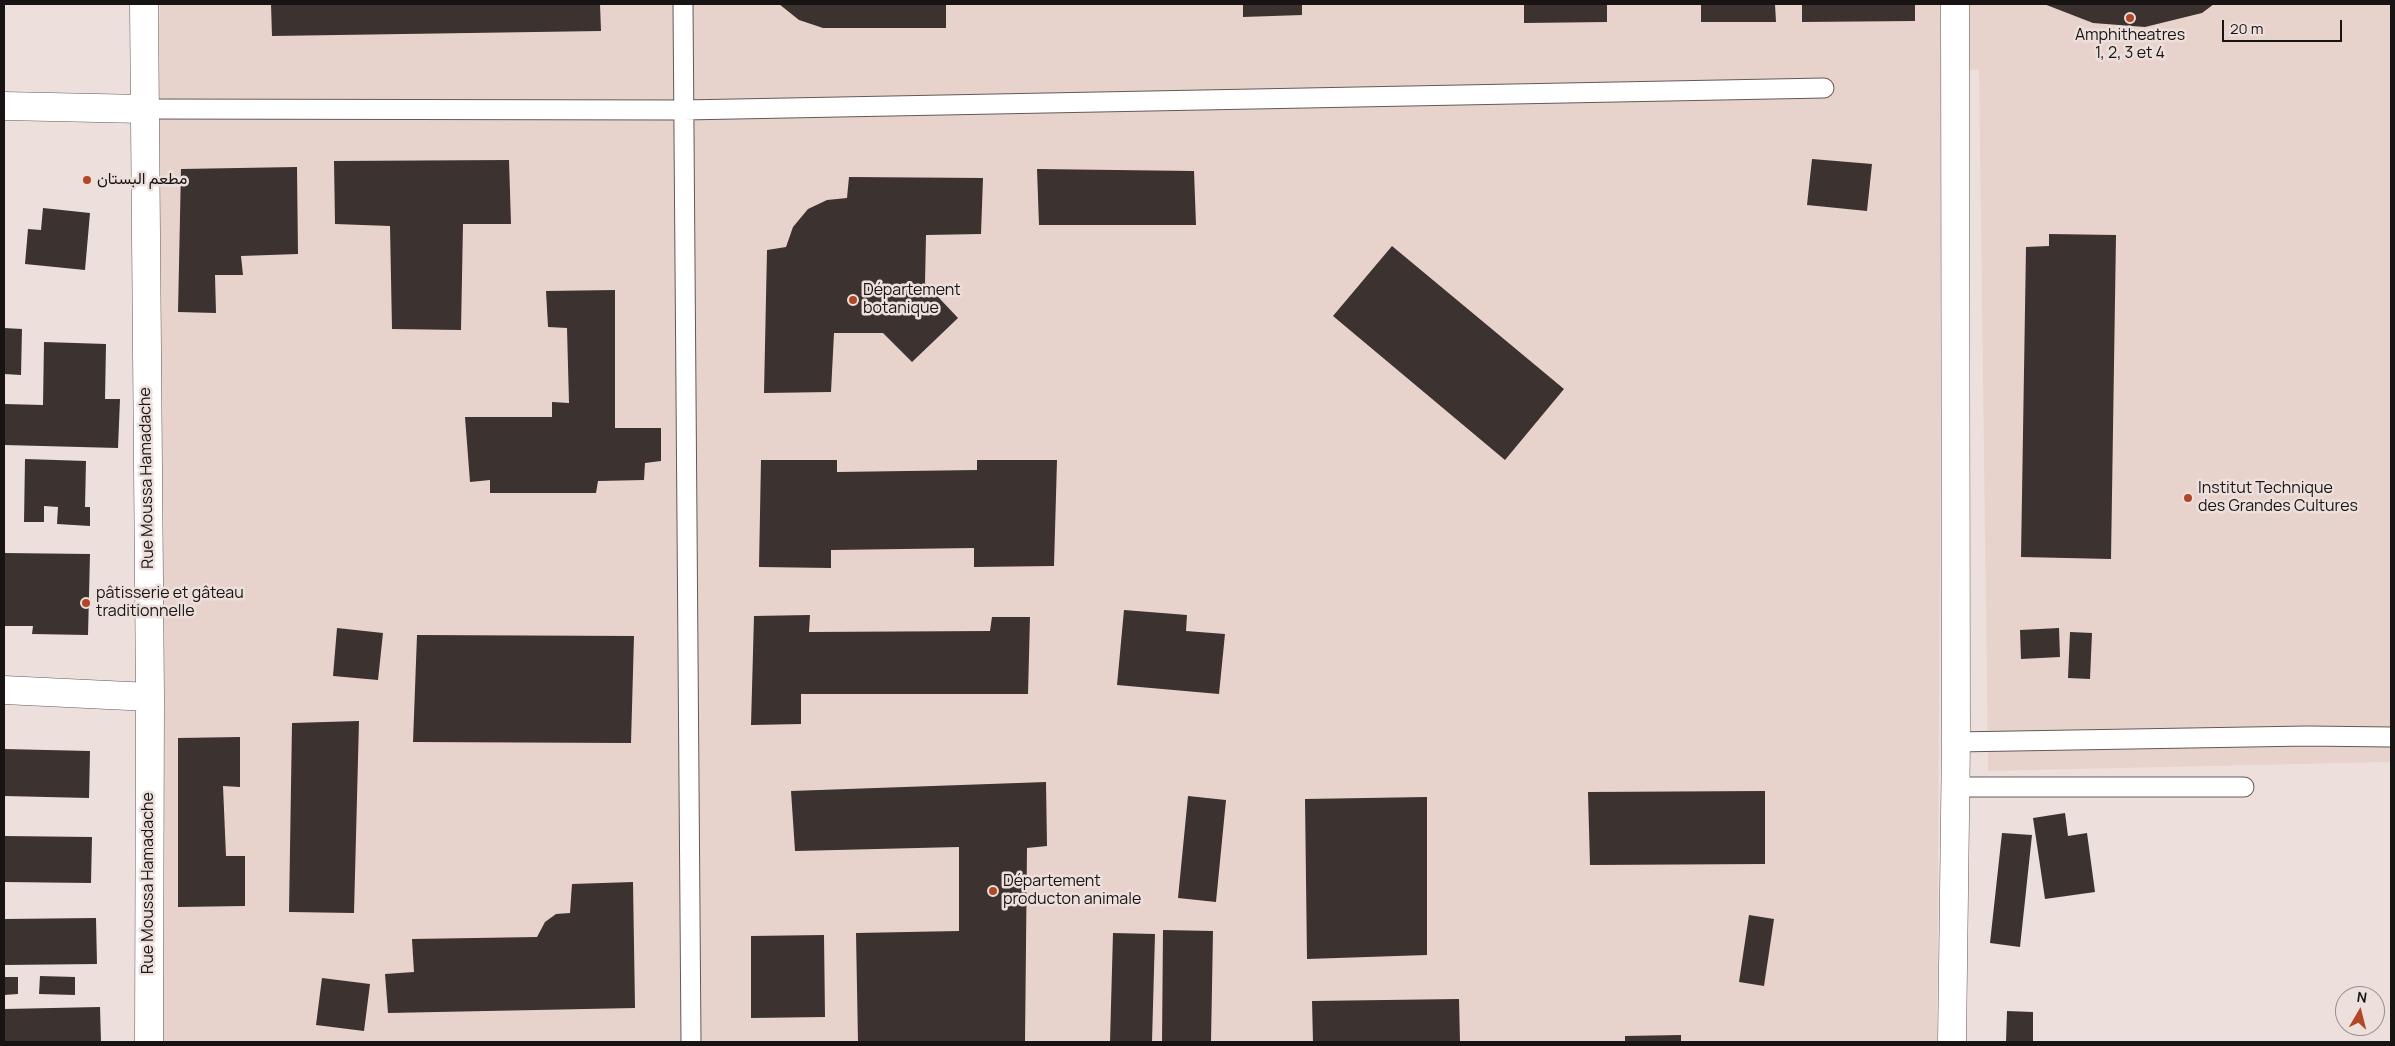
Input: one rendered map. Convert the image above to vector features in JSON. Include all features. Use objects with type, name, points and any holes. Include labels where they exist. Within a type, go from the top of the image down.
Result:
[{"type":"street","name":"Rue Moussa Hamadache","points":[[144,4],[143,109],[150,697],[149,1042]]},
{"type":"street","points":[[1952,1042],[1956,786],[1955,4]]},
{"type":"street","points":[[4,106],[143,109]]},
{"type":"street","points":[[4,690],[150,697]]},
{"type":"lane","points":[[683,4],[691,1042]]},
{"type":"lane","points":[[143,109],[684,110],[1824,88]]},
{"type":"lane","points":[[1956,742],[2307,736],[2391,737]]},
{"type":"lane","points":[[1956,786],[2244,787]]},
{"type":"shaded area","points":[[160,4],[2391,4],[2391,762],[1988,771],[1979,70],[1943,69],[1937,1042],[157,1042],[155,156]]},
{"type":"building","points":[[271,4],[600,4],[601,31],[272,36]]},
{"type":"building","points":[[779,4],[946,4],[946,28],[823,28],[799,20]]},
{"type":"building","points":[[1243,4],[1302,4],[1302,15],[1243,17]]},
{"type":"building","points":[[1524,4],[1607,4],[1607,22],[1524,23]]},
{"type":"building","points":[[1701,4],[1775,4],[1776,22],[1701,22]]},
{"type":"building","points":[[1802,4],[1915,4],[1915,21],[1802,22]]},
{"type":"building","name":"Amphitheatres 1, 2, 3 et 4","points":[[2044,4],[2214,4],[2202,13],[2145,27],[2093,23]]},
{"type":"building","points":[[1812,159],[1872,164],[1867,211],[1807,205]]},
{"type":"building","points":[[509,160],[511,224],[463,224],[461,330],[392,329],[390,226],[335,224],[334,161]]},
{"type":"building","points":[[297,167],[298,254],[241,256],[243,275],[215,275],[216,313],[178,312],[181,169]]},
{"type":"building","points":[[1037,169],[1194,171],[1196,225],[1039,225]]},
{"type":"building","name":"Département botanique","points":[[849,177],[983,178],[981,234],[926,235],[925,283],[958,318],[912,362],[883,333],[834,333],[831,392],[764,393],[767,250],[786,247],[793,227],[808,209],[827,200],[847,198]]},
{"type":"building","points":[[43,208],[90,213],[85,270],[25,264],[28,229],[41,230]]},
{"type":"building","points":[[2049,234],[2116,235],[2111,559],[2021,557],[2026,247],[2049,246]]},
{"type":"building","points":[[1392,246],[1564,389],[1505,460],[1333,316]]},
{"type":"building","points":[[615,290],[615,428],[661,428],[661,461],[645,463],[644,480],[598,481],[596,493],[490,493],[490,480],[470,482],[465,417],[552,417],[552,402],[569,403],[567,328],[548,327],[546,291]]},
{"type":"building","points":[[4,328],[22,329],[21,375],[4,374]]},
{"type":"building","points":[[44,342],[106,344],[105,399],[120,399],[118,448],[4,445],[4,404],[43,405]]},
{"type":"building","points":[[25,459],[86,461],[85,507],[90,507],[90,526],[57,524],[58,507],[44,506],[44,522],[24,522]]},
{"type":"building","points":[[761,460],[837,460],[837,472],[977,470],[977,460],[1057,460],[1054,566],[974,567],[974,548],[831,550],[831,568],[759,567]]},
{"type":"building","points":[[4,553],[90,554],[88,635],[32,634],[33,626],[4,626]]},
{"type":"building","points":[[1124,610],[1187,615],[1186,631],[1225,634],[1219,694],[1117,685]]},
{"type":"building","points":[[810,615],[809,632],[990,631],[992,617],[1030,617],[1028,694],[801,694],[801,724],[751,725],[754,616]]},
{"type":"building","points":[[337,628],[383,633],[378,680],[333,676]]},
{"type":"building","points":[[2059,628],[2060,657],[2021,659],[2020,630]]},
{"type":"building","points":[[2070,632],[2092,633],[2090,679],[2068,678]]},
{"type":"building","points":[[417,635],[634,636],[631,743],[413,742]]},
{"type":"building","points":[[359,721],[354,913],[289,912],[292,723]]},
{"type":"building","points":[[240,737],[240,787],[223,786],[226,856],[245,856],[245,906],[178,907],[178,738]]},
{"type":"building","points":[[4,749],[90,751],[89,798],[4,796]]},
{"type":"building","name":"Département producton animale","points":[[1046,782],[1047,846],[1027,848],[1025,1042],[858,1042],[856,933],[959,931],[959,847],[795,851],[791,791]]},
{"type":"building","points":[[1765,791],[1765,864],[1590,865],[1588,792]]},
{"type":"building","points":[[1188,796],[1226,800],[1216,902],[1178,898]]},
{"type":"building","points":[[1427,797],[1427,955],[1307,959],[1305,799]]},
{"type":"building","points":[[2065,813],[2068,836],[2087,833],[2095,892],[2045,899],[2033,818]]},
{"type":"building","points":[[2002,833],[2032,835],[2020,947],[1990,943]]},
{"type":"building","points":[[4,836],[92,837],[91,883],[4,882]]},
{"type":"building","points":[[633,882],[635,1008],[388,1013],[385,974],[414,972],[412,939],[537,937],[545,922],[556,914],[570,913],[572,884]]},
{"type":"building","points":[[1749,915],[1774,919],[1764,986],[1739,982]]},
{"type":"building","points":[[96,918],[97,964],[4,965],[4,919]]},
{"type":"building","points":[[1163,930],[1213,931],[1211,1042],[1162,1042]]},
{"type":"building","points":[[1113,933],[1155,934],[1152,1042],[1110,1042]]},
{"type":"building","points":[[824,935],[825,1017],[751,1018],[751,936]]},
{"type":"building","points":[[40,976],[75,977],[75,995],[39,994]]},
{"type":"building","points":[[4,977],[18,977],[18,994],[4,995]]},
{"type":"building","points":[[322,978],[370,984],[364,1031],[316,1025]]},
{"type":"building","points":[[1459,999],[1460,1042],[1313,1042],[1312,1001]]},
{"type":"building","points":[[100,1007],[101,1042],[4,1042],[4,1009]]},
{"type":"building","points":[[2007,1011],[2033,1012],[2033,1042],[2006,1042]]},
{"type":"building","points":[[1681,1035],[1681,1042],[1625,1042],[1625,1036]]},
{"type":"place","name":"Amphitheatres 1, 2, 3 et 4","points":[[2130,18]]},
{"type":"place","name":"مطعم البستان","points":[[87,180]]},
{"type":"place","name":"Département botanique","points":[[853,300]]},
{"type":"place","name":"Institut Technique des Grandes Cultures","points":[[2188,498]]},
{"type":"place","name":"pâtisserie et gâteau traditionnelle","points":[[86,603]]},
{"type":"place","name":"Département producton animale","points":[[993,891]]}]
